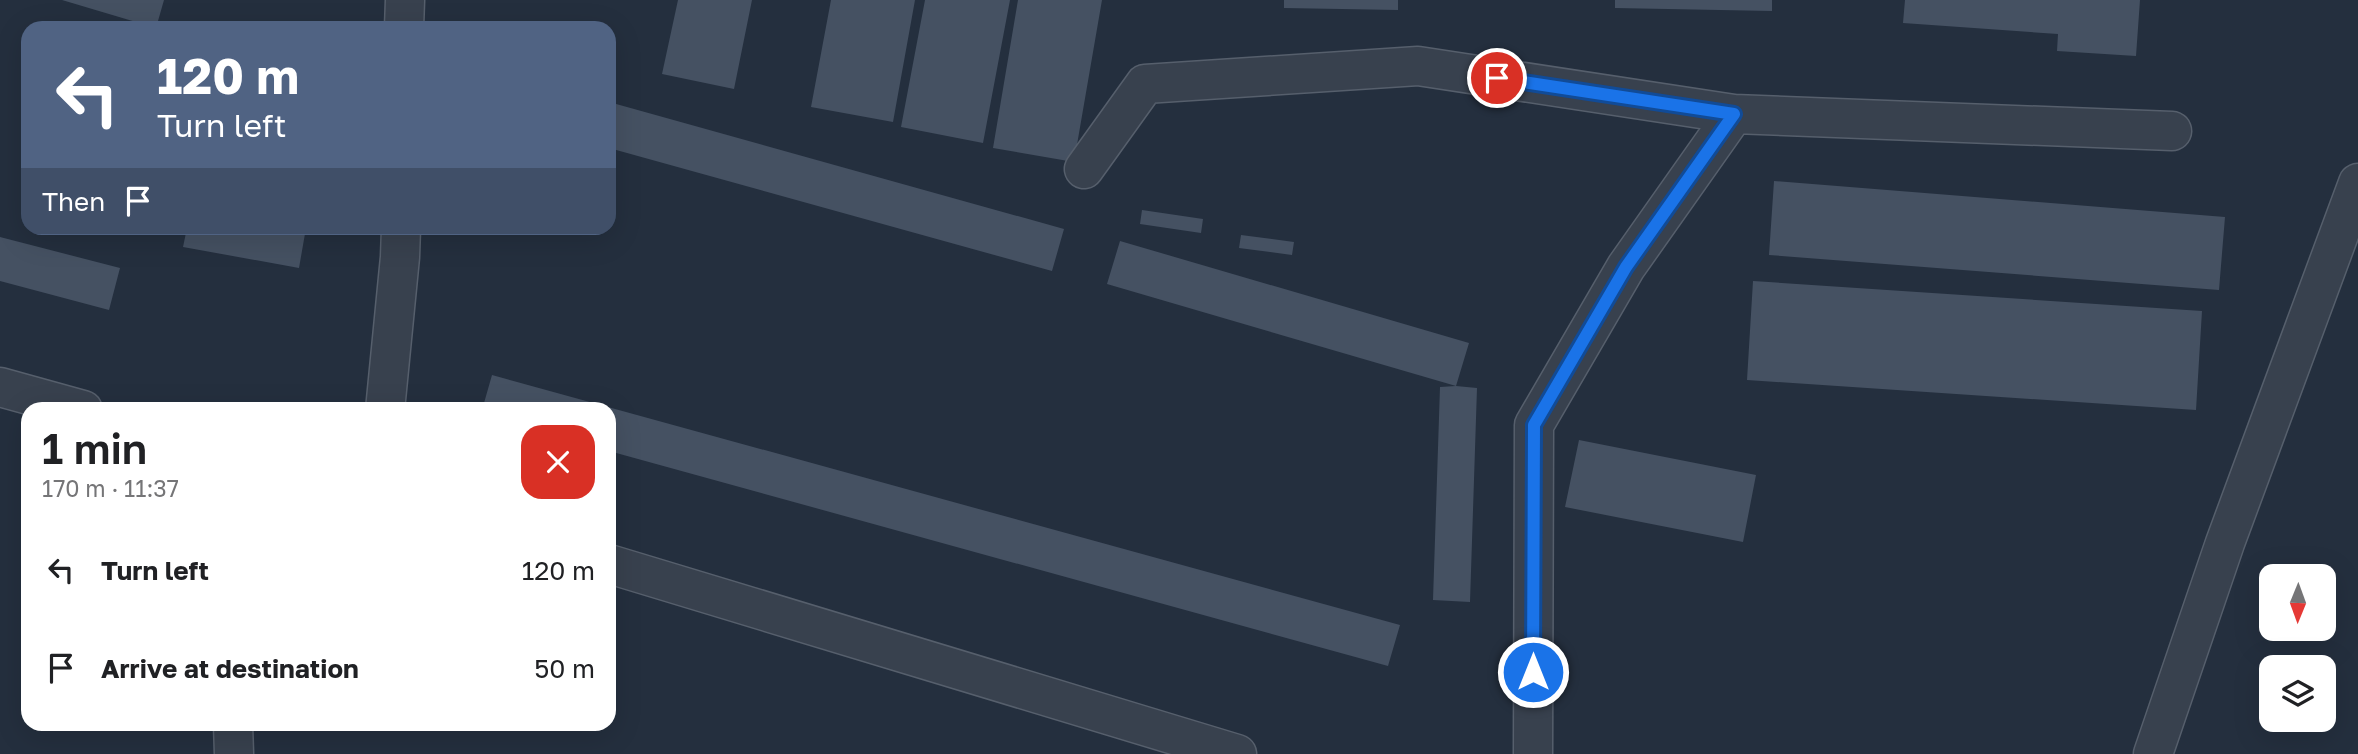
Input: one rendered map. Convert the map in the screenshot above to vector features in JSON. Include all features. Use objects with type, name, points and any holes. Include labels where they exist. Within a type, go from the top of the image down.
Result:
[{"type":"street","points":[[404,21],[405,0]]},
{"type":"street","points":[[1084,169],[1145,84],[1418,66],[1734,114],[2172,131]]},
{"type":"street","points":[[1533,754],[1534,425],[1626,267],[1734,114]]},
{"type":"street","points":[[2153,754],[2225,543],[2358,183]]},
{"type":"street","points":[[386,402],[401,235]]},
{"type":"street","points":[[0,387],[54,402]]},
{"type":"street","points":[[616,566],[1237,754]]},
{"type":"street","points":[[233,731],[233,754]]},
{"type":"building","points":[[62,0],[164,0],[158,21],[132,21]]},
{"type":"building","points":[[678,0],[752,0],[734,89],[662,74]]},
{"type":"building","points":[[831,0],[915,0],[893,122],[811,107]]},
{"type":"building","points":[[925,0],[1010,0],[983,143],[901,127]]},
{"type":"building","points":[[1018,0],[1102,0],[1074,162],[993,148]]},
{"type":"building","points":[[1284,0],[1398,0],[1398,10],[1284,8]]},
{"type":"building","points":[[1615,0],[1772,0],[1772,11],[1615,8]]},
{"type":"building","points":[[1905,0],[2140,0],[2136,56],[2057,51],[2058,34],[1903,23]]},
{"type":"building","points":[[616,104],[1064,229],[1052,271],[616,150]]},
{"type":"building","points":[[1774,181],[2225,217],[2219,290],[1769,255]]},
{"type":"building","points":[[1142,210],[1203,219],[1201,233],[1140,224]]},
{"type":"building","points":[[186,235],[305,235],[299,268],[183,247]]},
{"type":"building","points":[[1241,235],[1294,242],[1292,255],[1239,248]]},
{"type":"building","points":[[0,237],[120,268],[109,310],[0,281]]},
{"type":"building","points":[[1120,241],[1469,343],[1456,386],[1107,284]]},
{"type":"building","points":[[1753,281],[2202,311],[2196,410],[1747,380]]},
{"type":"building","points":[[492,375],[590,402],[484,402]]},
{"type":"building","points":[[1440,387],[1477,388],[1470,602],[1433,600]]},
{"type":"building","points":[[616,409],[1400,625],[1388,666],[616,453]]},
{"type":"building","points":[[1579,440],[1756,475],[1743,542],[1565,507]]},
{"type":"route","points":[[1497,78],[1734,114],[1626,267],[1534,425],[1533,672]]}]
